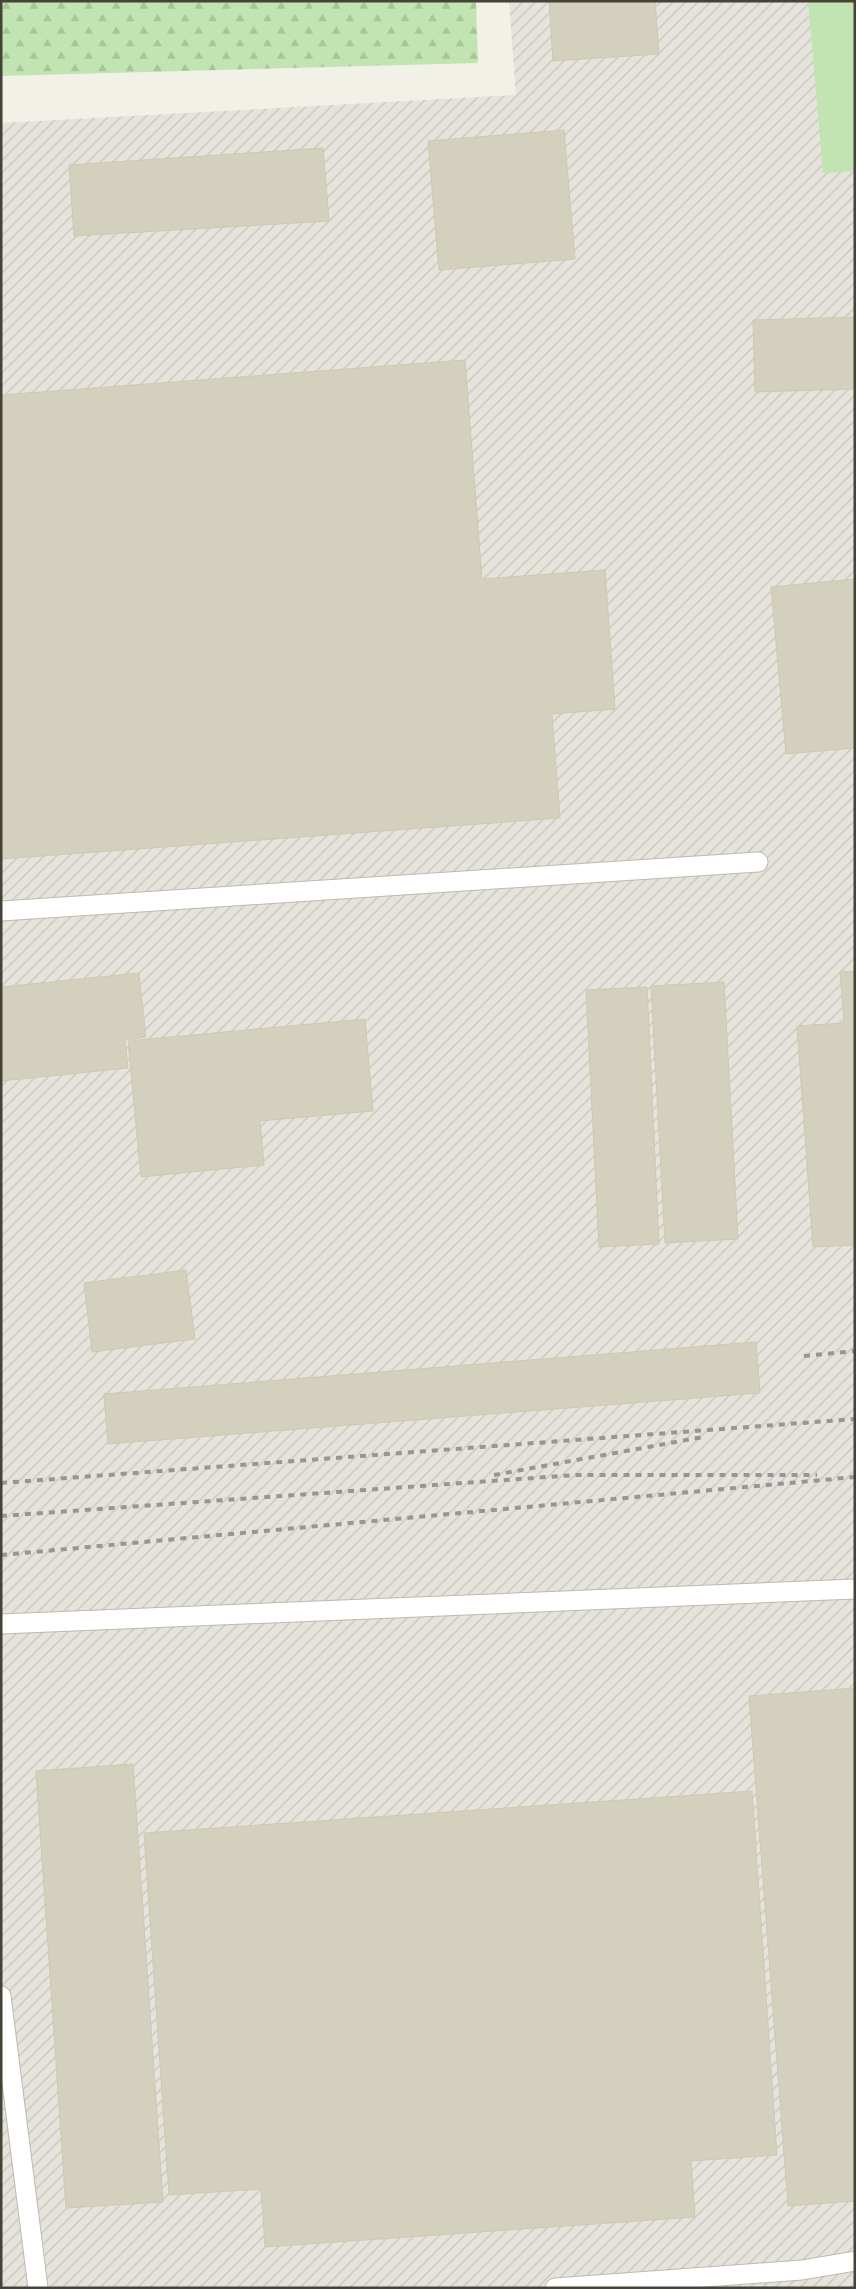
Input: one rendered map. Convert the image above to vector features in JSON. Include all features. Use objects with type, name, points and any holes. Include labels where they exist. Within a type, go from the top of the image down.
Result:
[{"type":"lane","points":[[1,911],[758,862]]},
{"type":"lane","points":[[1,1624],[855,1588]]},
{"type":"lane","points":[[1,1996],[38,2288]]},
{"type":"lane","points":[[555,2288],[802,2270],[855,2260]]},
{"type":"shaded area","points":[[509,1],[855,1],[855,2288],[1,2288],[1,123],[516,95]]},
{"type":"green space","points":[[1,1],[476,1],[478,63],[1,76]]},
{"type":"green space","points":[[808,1],[855,1],[855,171],[823,173]]},
{"type":"building","points":[[549,1],[655,1],[659,54],[553,61]]},
{"type":"building","points":[[564,130],[575,259],[439,270],[428,141]]},
{"type":"building","points":[[323,148],[329,221],[74,236],[69,165]]},
{"type":"building","points":[[855,317],[855,389],[755,392],[753,320]]},
{"type":"building","points":[[465,360],[482,579],[605,570],[615,709],[552,714],[560,818],[1,859],[1,395]]},
{"type":"building","points":[[855,579],[855,748],[786,754],[771,587]]},
{"type":"building","points":[[855,971],[855,1245],[813,1247],[797,1026],[844,1023],[840,972]]},
{"type":"building","points":[[139,973],[146,1037],[125,1040],[128,1068],[1,1081],[1,987]]},
{"type":"building","points":[[724,982],[738,1239],[665,1243],[651,986]]},
{"type":"building","points":[[647,987],[659,1244],[599,1247],[586,990]]},
{"type":"building","points":[[365,1019],[373,1111],[260,1121],[264,1165],[141,1177],[128,1041]]},
{"type":"building","points":[[186,1270],[195,1339],[92,1352],[84,1283]]},
{"type":"building","points":[[756,1342],[760,1393],[108,1444],[104,1394]]},
{"type":"building","points":[[855,1688],[855,2201],[788,2206],[749,1696]]},
{"type":"building","points":[[133,1764],[163,2202],[66,2208],[36,1771]]},
{"type":"building","points":[[752,1791],[777,2155],[691,2161],[695,2217],[265,2247],[261,2189],[169,2195],[144,1833]]},
{"type":"railway","points":[[804,1356],[855,1351]]},
{"type":"railway","points":[[1,1483],[855,1419]]},
{"type":"railway","points":[[494,1475],[703,1437]]},
{"type":"railway","points":[[1,1516],[575,1475],[817,1475]]},
{"type":"railway","points":[[1,1555],[855,1477]]}]
